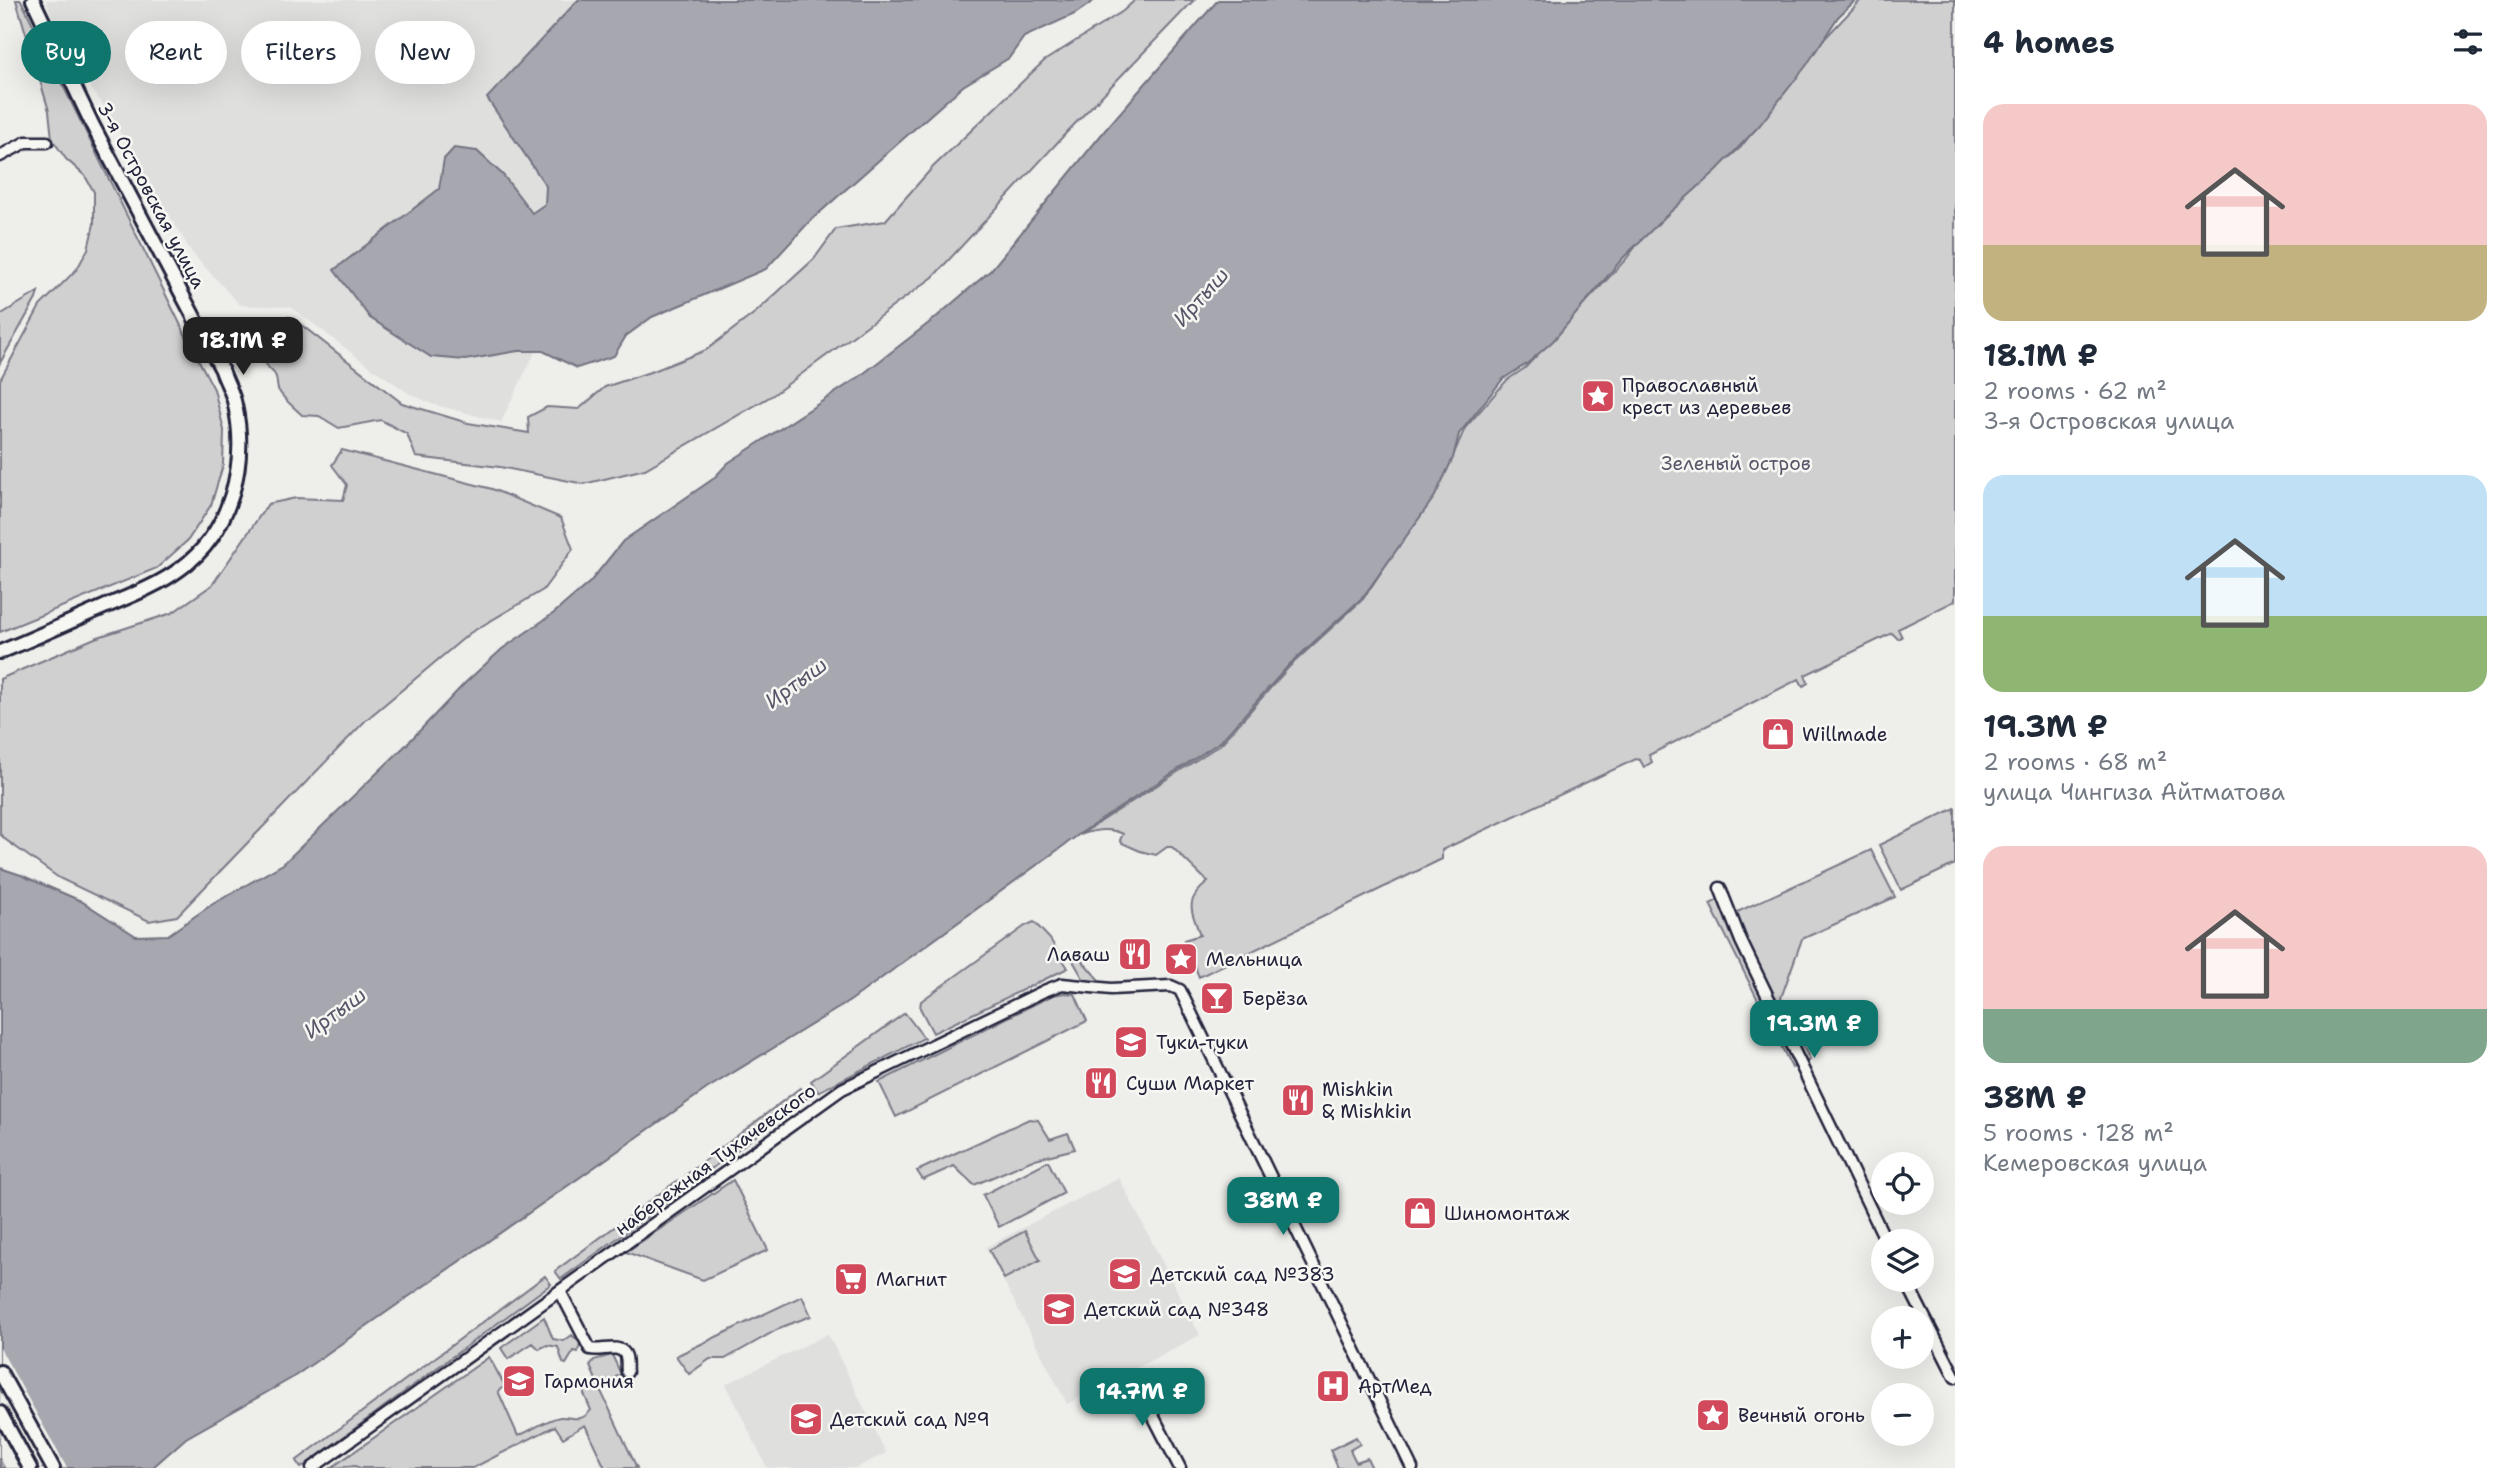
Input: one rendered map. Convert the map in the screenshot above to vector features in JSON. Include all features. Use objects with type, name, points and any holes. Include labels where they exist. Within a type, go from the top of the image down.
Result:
[{"type":"main road","name":"3-я Островская улица","points":[[0,652],[153,586],[182,568],[203,548],[219,526],[230,501],[240,457],[235,403],[222,370],[93,126],[33,0]]},
{"type":"main road","points":[[0,1372],[53,1468]]},
{"type":"main road","points":[[0,1413],[30,1468]]},
{"type":"street","points":[[0,156],[26,142],[47,142]]},
{"type":"street","points":[[1720,888],[1741,941],[1880,1229]]},
{"type":"street","name":"набережная Тухачевского","points":[[312,1468],[842,1089],[1062,984],[1111,989],[1171,986],[1180,990],[1412,1468]]},
{"type":"street","points":[[560,1291],[590,1349],[620,1350],[624,1353],[628,1372]]},
{"type":"street","points":[[1912,1292],[1955,1377]]},
{"type":"street","points":[[1147,1382],[1147,1404],[1180,1468]]},
{"type":"shaded area","points":[[46,0],[701,0],[698,17],[501,422],[432,404],[410,394],[291,307],[240,305],[192,253],[104,106],[88,84],[111,84],[111,21],[53,21]]},
{"type":"shaded area","points":[[1119,1178],[1200,1335],[1067,1404],[986,1247]]},
{"type":"shaded area","name":"Детский сад №9","points":[[828,1334],[886,1453],[856,1468],[767,1468],[726,1384]]},
{"type":"green space","points":[[16,0],[21,0],[31,21],[22,21]]},
{"type":"green space","points":[[1135,0],[1194,0],[933,277],[773,395],[645,469],[584,484],[500,467],[416,457],[407,434],[381,420],[339,428],[319,416],[302,415],[281,394],[274,374],[262,357],[258,339],[264,325],[279,317],[291,317],[402,403],[468,423],[529,433],[528,417],[547,407],[579,409],[605,387],[706,350],[756,312],[814,259],[836,229],[885,221],[932,168],[1044,61],[1123,11]]},
{"type":"green space","name":"Зеленый остров","points":[[1861,0],[1955,0],[1955,601],[1898,629],[1902,637],[1898,639],[1892,633],[1805,675],[1808,683],[1803,686],[1799,679],[1649,755],[1652,762],[1644,767],[1640,760],[1636,759],[1442,850],[1442,859],[1199,977],[1184,940],[1200,935],[1192,906],[1195,895],[1208,882],[1172,847],[1167,847],[1156,855],[1122,843],[1120,840],[1123,834],[1112,830],[1080,835],[1221,744],[1289,667],[1363,599],[1442,481],[1465,428],[1507,380],[1525,368],[1626,259],[1652,225],[1741,147],[1815,49]]},
{"type":"green space","points":[[41,84],[62,84],[214,389],[224,430],[223,465],[211,505],[188,540],[157,568],[0,632],[0,380],[40,306],[77,269],[88,249],[94,224],[94,192],[85,176],[66,159],[52,139],[49,111]]},
{"type":"green space","points":[[38,292],[36,299],[0,363],[0,315]]},
{"type":"green space","points":[[342,450],[492,489],[561,518],[573,549],[543,590],[470,633],[366,720],[177,916],[149,921],[59,878],[6,840],[0,834],[0,679],[95,638],[172,613],[212,585],[268,504],[296,498],[343,500],[347,485],[332,465]]},
{"type":"green space","points":[[1955,808],[1955,864],[1901,890],[1879,845]]},
{"type":"green space","points":[[1871,850],[1895,897],[1802,939],[1781,998],[1810,1060],[1792,1068],[1710,904],[1722,898],[1733,914]]},
{"type":"green space","points":[[1034,922],[1050,939],[1068,968],[933,1033],[920,1008],[921,1001]]},
{"type":"green space","points":[[1074,951],[1098,979],[1094,984],[1084,980],[1072,959]]},
{"type":"green space","points":[[1075,994],[1087,1021],[896,1117],[879,1082],[1053,995]]},
{"type":"green space","points":[[905,1013],[924,1038],[818,1092],[811,1081]]},
{"type":"green space","points":[[800,1088],[807,1098],[692,1183],[686,1175]]},
{"type":"green space","points":[[1029,1119],[1038,1120],[1050,1139],[1068,1133],[1075,1149],[1035,1159],[974,1185],[954,1166],[923,1180],[917,1171]]},
{"type":"green space","points":[[1048,1161],[1064,1193],[999,1227],[983,1195]]},
{"type":"green space","points":[[733,1180],[768,1250],[703,1280],[626,1252]]},
{"type":"green space","points":[[677,1181],[684,1190],[561,1279],[555,1271]]},
{"type":"green space","points":[[1025,1231],[1040,1260],[1004,1279],[989,1250]]},
{"type":"green space","points":[[545,1276],[551,1284],[301,1468],[296,1461]]},
{"type":"green space","points":[[802,1296],[811,1316],[782,1327],[725,1359],[710,1359],[689,1374],[676,1356]]},
{"type":"green space","points":[[544,1317],[553,1339],[564,1341],[572,1335],[580,1343],[578,1352],[574,1351],[566,1364],[563,1363],[558,1347],[547,1345],[539,1349],[533,1343],[508,1359],[501,1348]]},
{"type":"green space","points":[[612,1355],[621,1374],[599,1387],[637,1468],[605,1468],[585,1425],[563,1438],[555,1426],[473,1468],[331,1468],[489,1357],[505,1386],[498,1391],[518,1436],[555,1418],[583,1417],[591,1410],[584,1394],[585,1389],[596,1386],[597,1382],[590,1366],[594,1360]]},
{"type":"green space","points":[[1356,1437],[1360,1444],[1350,1450],[1356,1462],[1367,1458],[1372,1468],[1338,1468],[1330,1450]]},
{"type":"water","points":[[578,0],[1095,0],[1075,14],[1024,37],[1009,58],[963,86],[809,222],[766,269],[652,317],[626,336],[614,356],[577,368],[543,351],[518,351],[465,360],[431,357],[370,318],[334,270],[439,189],[444,159],[454,148],[477,151],[503,175],[532,213],[545,204],[546,186],[487,98]]},
{"type":"water","name":"Иртыш","points":[[1218,0],[1856,0],[1838,17],[1806,66],[1759,126],[1717,170],[1622,259],[1553,341],[1528,363],[1503,379],[1459,434],[1453,458],[1435,496],[1363,597],[1289,665],[1220,742],[1081,833],[850,1001],[708,1088],[292,1378],[186,1438],[152,1468],[0,1468],[0,868],[81,901],[136,936],[168,935],[211,905],[283,864],[502,649],[554,613],[590,582],[623,541],[713,479],[728,463],[859,377],[934,319],[991,270],[1106,129]]},
{"type":"pier","points":[[0,1348],[67,1468],[6,1468],[0,1458]]},
{"type":"place","name":"Православный крест из деревьев","points":[[1598,396]]},
{"type":"place","name":"Willmade","points":[[1778,734]]},
{"type":"place","name":"Лаваш","points":[[1135,954]]},
{"type":"place","name":"Мельница","points":[[1181,959]]},
{"type":"place","name":"Берёза","points":[[1217,998]]},
{"type":"place","name":"Туки-туки","points":[[1131,1042]]},
{"type":"place","name":"Суши Маркет","points":[[1101,1083]]},
{"type":"place","name":"Mishkin & Mishkin","points":[[1298,1100]]},
{"type":"place","name":"Шиномонтаж","points":[[1420,1213]]},
{"type":"place","name":"Детский сад №383","points":[[1125,1274]]},
{"type":"place","name":"Магнит","points":[[851,1279]]},
{"type":"place","name":"Детский сад №348","points":[[1059,1309]]},
{"type":"place","name":"Гармония","points":[[519,1381]]},
{"type":"place","name":"АртМед","points":[[1333,1386]]},
{"type":"place","name":"Вечный огонь","points":[[1713,1415]]},
{"type":"place","name":"Детский сад №9","points":[[806,1419]]}]
